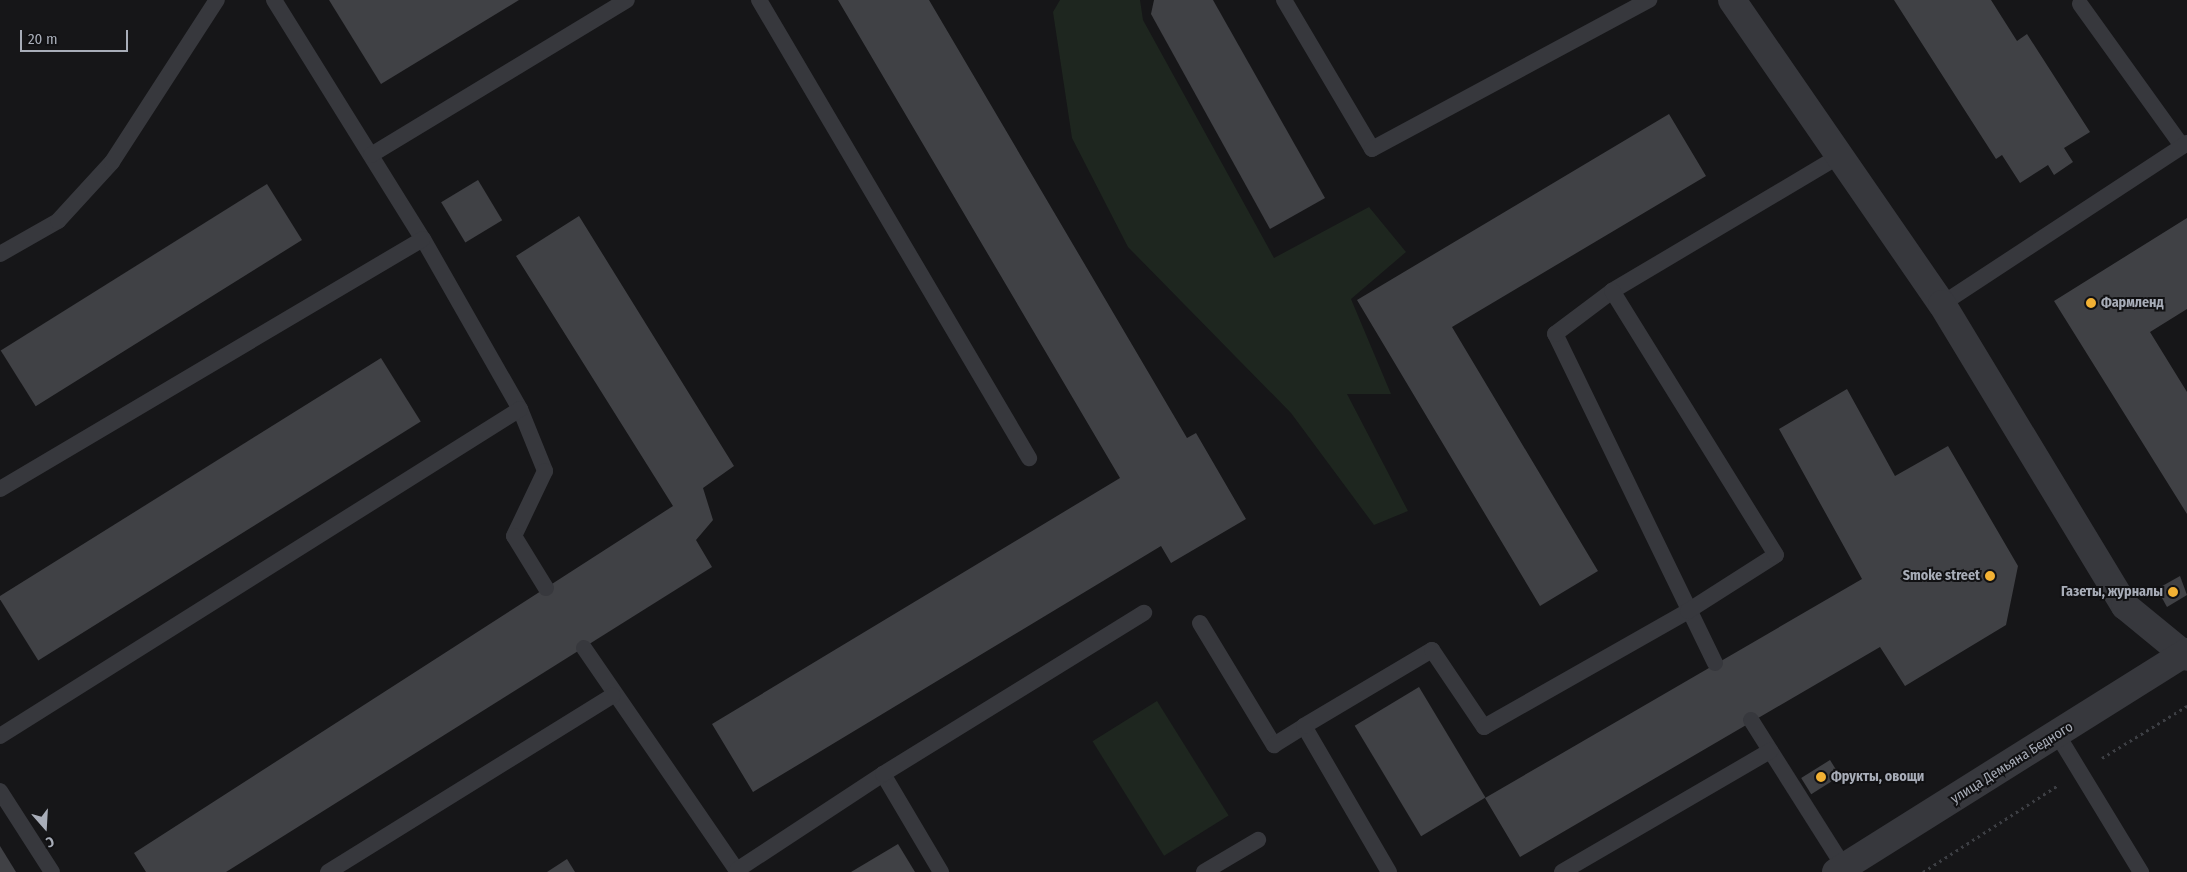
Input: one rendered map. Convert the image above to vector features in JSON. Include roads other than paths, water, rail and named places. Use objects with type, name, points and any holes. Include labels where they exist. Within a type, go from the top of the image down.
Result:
[{"type":"street","points":[[1732,0],[1841,155],[1942,304],[2125,606],[2186,655]]},
{"type":"street","name":"улица Демьяна Бедного","points":[[1840,870],[2186,655]]},
{"type":"lane","points":[[0,254],[58,221],[112,162],[216,0]]},
{"type":"lane","points":[[274,0],[423,239],[520,409],[545,471],[514,536],[546,588]]},
{"type":"lane","points":[[371,155],[627,0]]},
{"type":"lane","points":[[759,0],[1028,458]]},
{"type":"lane","points":[[1284,0],[1372,150],[1649,0]]},
{"type":"lane","points":[[1942,304],[2185,144],[2080,4]]},
{"type":"lane","points":[[1715,663],[1688,611],[1555,334],[1612,291],[1841,155]]},
{"type":"lane","points":[[0,489],[423,239]]},
{"type":"lane","points":[[1200,623],[1274,745],[1432,650],[1484,727],[1688,611],[1776,555],[1612,291]]},
{"type":"lane","points":[[0,736],[520,409]]},
{"type":"lane","points":[[584,648],[613,695],[737,871],[882,774],[1144,613]]},
{"type":"lane","points":[[328,872],[613,695]]},
{"type":"lane","points":[[1751,720],[1840,870]]},
{"type":"lane","points":[[1304,726],[1389,872]]},
{"type":"lane","points":[[2057,734],[2141,872]]},
{"type":"lane","points":[[1562,872],[1770,751]]},
{"type":"lane","points":[[882,774],[941,872]]},
{"type":"lane","points":[[0,791],[52,872]]},
{"type":"lane","points":[[1204,872],[1258,840]]},
{"type":"place","name":"Фармленд","points":[[2091,303]]},
{"type":"place","name":"Smoke street","points":[[1990,576]]},
{"type":"place","name":"Газеты, журналы","points":[[2173,592]]},
{"type":"place","name":"Фрукты, овощи","points":[[1821,777]]}]
